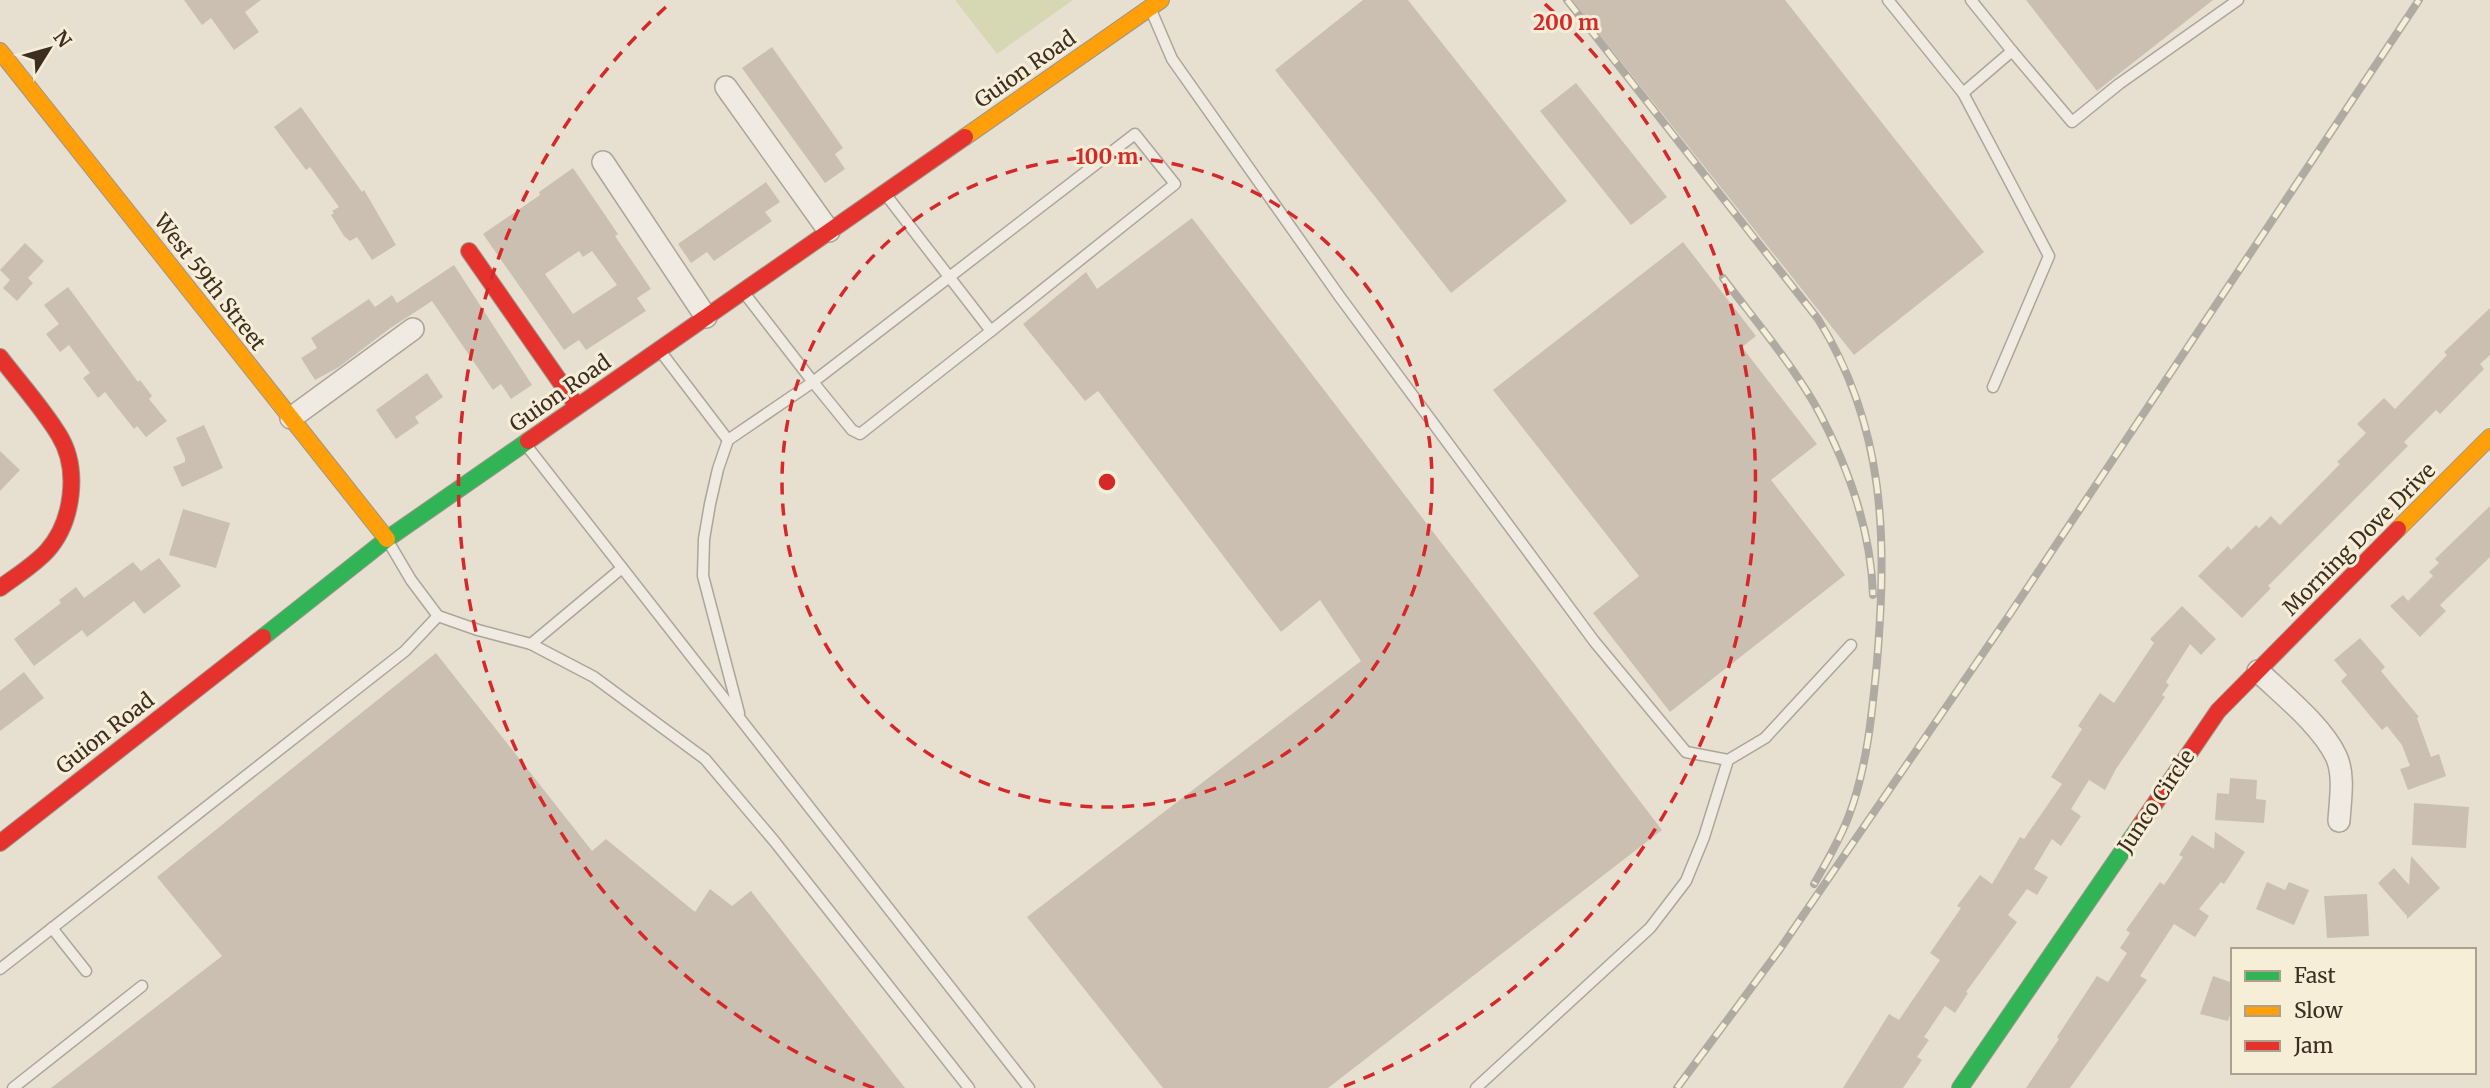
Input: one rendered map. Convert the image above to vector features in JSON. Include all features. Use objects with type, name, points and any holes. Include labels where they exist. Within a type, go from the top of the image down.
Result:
[{"type":"street","name":"Guion Road","points":[[0,843],[387,539],[1155,4]]},
{"type":"street","name":"West 59th Street","points":[[0,51],[387,539]]},
{"type":"street","points":[[726,87],[829,231]]},
{"type":"street","points":[[603,162],[706,317]]},
{"type":"street","points":[[469,251],[577,407]]},
{"type":"street","points":[[291,418],[413,329]]},
{"type":"street","points":[[0,357],[60,436],[71,473],[71,496],[63,527],[51,546],[39,558],[0,589]]},
{"type":"street","name":"Morning Dove Drive","points":[[2258,671],[2490,437]]},
{"type":"street","points":[[2258,671],[2316,728],[2336,757],[2341,780],[2339,821]]},
{"type":"street","name":"Junco Circle","points":[[1960,1088],[2218,711],[2258,671]]},
{"type":"lane","points":[[1888,0],[1963,93],[2049,256],[1993,387]]},
{"type":"lane","points":[[1971,0],[2072,122],[2119,84],[2238,0]]},
{"type":"lane","points":[[1155,4],[1172,60],[1340,297],[1594,641],[1686,752],[1728,760],[1765,738],[1851,645]]},
{"type":"lane","points":[[1963,93],[2012,51]]},
{"type":"lane","points":[[741,720],[703,576],[704,539],[710,504],[728,440],[813,382],[1135,134],[1175,184],[860,434],[852,430],[813,382],[743,291]]},
{"type":"lane","points":[[884,192],[991,331]]},
{"type":"lane","points":[[659,349],[728,440]]},
{"type":"lane","points":[[524,443],[1029,1088]]},
{"type":"lane","points":[[387,539],[411,580],[438,616],[531,644],[594,677],[705,759],[775,842],[969,1088]]},
{"type":"lane","points":[[531,644],[622,568]]},
{"type":"lane","points":[[0,969],[405,651],[438,616]]},
{"type":"lane","points":[[1476,1088],[1650,928],[1686,881],[1704,837],[1728,760]]},
{"type":"lane","points":[[52,928],[86,971]]},
{"type":"lane","points":[[13,1088],[142,986]]},
{"type":"green space","points":[[955,0],[1073,0],[997,54]]},
{"type":"building","points":[[184,0],[261,0],[245,12],[259,32],[234,50],[211,18],[202,25]]},
{"type":"building","points":[[1363,0],[1408,0],[1567,201],[1451,293],[1275,70]]},
{"type":"building","points":[[1572,0],[1785,0],[1984,252],[1854,355]]},
{"type":"building","points":[[2026,0],[2213,0],[2097,91]]},
{"type":"building","points":[[772,47],[843,148],[835,154],[845,169],[825,183],[742,68]]},
{"type":"building","points":[[1576,83],[1667,197],[1631,225],[1540,111]]},
{"type":"building","points":[[301,107],[362,192],[364,190],[396,245],[372,260],[357,237],[350,241],[344,236],[331,215],[334,213],[332,211],[339,207],[310,167],[306,170],[274,127]]},
{"type":"building","points":[[573,168],[651,289],[637,298],[646,311],[586,350],[579,340],[564,350],[483,234],[540,195],[539,192]],"holes":[[[579,251],[583,257],[592,251],[617,285],[573,314],[545,274]]]},
{"type":"building","points":[[766,182],[780,202],[765,212],[772,221],[714,261],[707,252],[691,263],[678,244]]},
{"type":"building","points":[[1192,218],[1662,830],[1328,1088],[1163,1088],[1027,917],[1361,661],[1320,600],[1281,632],[1098,391],[1085,401],[1023,324],[1086,272],[1097,289]]},
{"type":"building","points":[[1683,242],[1756,336],[1742,347],[1817,444],[1771,480],[1845,575],[1670,712],[1593,613],[1639,576],[1493,390]]},
{"type":"building","points":[[25,243],[44,261],[28,278],[33,283],[17,301],[3,288],[10,280],[0,270]]},
{"type":"building","points":[[454,265],[532,385],[511,399],[501,384],[493,390],[432,301],[339,367],[315,380],[301,358],[317,348],[311,338],[369,299],[375,307],[392,295],[397,303]]},
{"type":"building","points":[[68,287],[138,382],[140,380],[152,396],[149,399],[167,421],[146,437],[137,426],[134,429],[105,392],[98,398],[83,378],[90,373],[69,345],[60,352],[46,334],[59,324],[44,305]]},
{"type":"building","points":[[2490,308],[2490,355],[2480,364],[2484,369],[2440,414],[2436,410],[2404,442],[2408,446],[2268,586],[2271,588],[2242,618],[2198,576],[2228,546],[2231,550],[2256,525],[2259,528],[2271,516],[2280,525],[2340,464],[2337,462],[2366,433],[2357,424],[2384,398],[2395,409],[2447,355],[2444,352]]},
{"type":"building","points":[[427,373],[443,397],[415,417],[419,423],[396,439],[376,410]]},
{"type":"building","points":[[204,425],[223,468],[182,487],[173,467],[185,462],[185,458],[176,438]]},
{"type":"building","points":[[0,451],[20,470],[0,491]]},
{"type":"building","points":[[2490,506],[2490,557],[2440,605],[2446,611],[2420,637],[2390,606],[2403,595],[2408,601],[2433,576],[2429,572],[2439,563],[2435,559]]},
{"type":"building","points":[[183,509],[230,523],[216,568],[169,555]]},
{"type":"building","points":[[159,558],[181,586],[144,614],[134,601],[87,637],[82,630],[34,666],[14,639],[61,603],[59,600],[76,587],[84,598],[133,562],[141,571]]},
{"type":"building","points":[[2182,606],[2216,639],[2201,655],[2190,644],[2166,682],[2169,685],[2162,695],[2165,697],[2116,769],[2105,790],[2089,780],[2071,809],[2081,816],[2061,846],[2052,839],[2034,869],[2048,877],[2037,895],[2027,889],[2008,915],[2017,922],[1966,992],[1968,993],[1955,1013],[1945,1006],[1924,1037],[1929,1040],[1917,1057],[1922,1060],[1903,1088],[1843,1088],[1889,1014],[1899,1020],[1940,960],[1930,953],[1961,908],[1957,906],[1980,875],[1992,884],[2020,837],[2024,839],[2062,784],[2051,777],[2082,729],[2078,726],[2100,693],[2114,703],[2154,643],[2150,639]]},
{"type":"building","points":[[2360,638],[2385,667],[2381,671],[2419,717],[2417,718],[2431,757],[2439,754],[2446,776],[2408,790],[2400,769],[2410,766],[2402,745],[2387,726],[2382,730],[2341,681],[2347,675],[2334,660]]},
{"type":"building","points":[[436,653],[592,851],[606,839],[695,912],[710,889],[732,906],[751,891],[905,1088],[51,1088],[222,956],[157,877]]},
{"type":"building","points":[[24,672],[44,698],[0,731],[0,691]]},
{"type":"building","points":[[2230,778],[2257,780],[2256,799],[2266,800],[2264,823],[2215,820],[2217,793],[2229,794]]},
{"type":"building","points":[[2414,803],[2469,807],[2466,848],[2412,845]]},
{"type":"building","points":[[2215,832],[2245,852],[2224,884],[2221,882],[2199,909],[2209,916],[2195,937],[2174,924],[2140,976],[2147,980],[2070,1088],[2026,1088],[2097,976],[2108,982],[2127,953],[2120,948],[2130,933],[2126,930],[2160,882],[2164,885],[2183,857],[2179,855],[2192,835],[2214,849]]},
{"type":"building","points":[[2411,856],[2440,888],[2407,919],[2378,883],[2394,868],[2409,885]]},
{"type":"building","points":[[2267,882],[2285,890],[2289,882],[2309,890],[2294,925],[2256,909]]},
{"type":"building","points":[[2367,894],[2369,936],[2327,938],[2324,896]]},
{"type":"building","points":[[2213,976],[2231,982],[2231,1015],[2228,1021],[2200,1014]]},
{"type":"railway","points":[[1567,0],[1818,319],[1840,360],[1857,401],[1869,443],[1877,485],[1882,572],[1871,721],[1864,761],[1848,818],[1814,884]]},
{"type":"railway","points":[[1677,1088],[1780,949],[2010,614],[2419,0]]},
{"type":"railway","points":[[1723,278],[1793,371],[1826,425],[1862,520],[1873,595]]},
{"type":"traffic: fast","points":[[263,637],[387,539],[528,441]]},
{"type":"traffic: fast","points":[[1960,1088],[2139,827]]},
{"type":"traffic: slow","points":[[965,137],[1161,0]]},
{"type":"traffic: slow","points":[[0,51],[387,539]]},
{"type":"traffic: slow","points":[[2398,529],[2490,437]]},
{"type":"traffic: jam","points":[[528,441],[965,137]]},
{"type":"traffic: jam","points":[[469,251],[577,406]]},
{"type":"traffic: jam","points":[[0,357],[59,435],[70,463],[71,479],[68,511],[56,539],[36,561],[0,588]]},
{"type":"traffic: jam","points":[[2139,827],[2218,711],[2398,529]]},
{"type":"traffic: jam","points":[[0,843],[263,637]]}]
